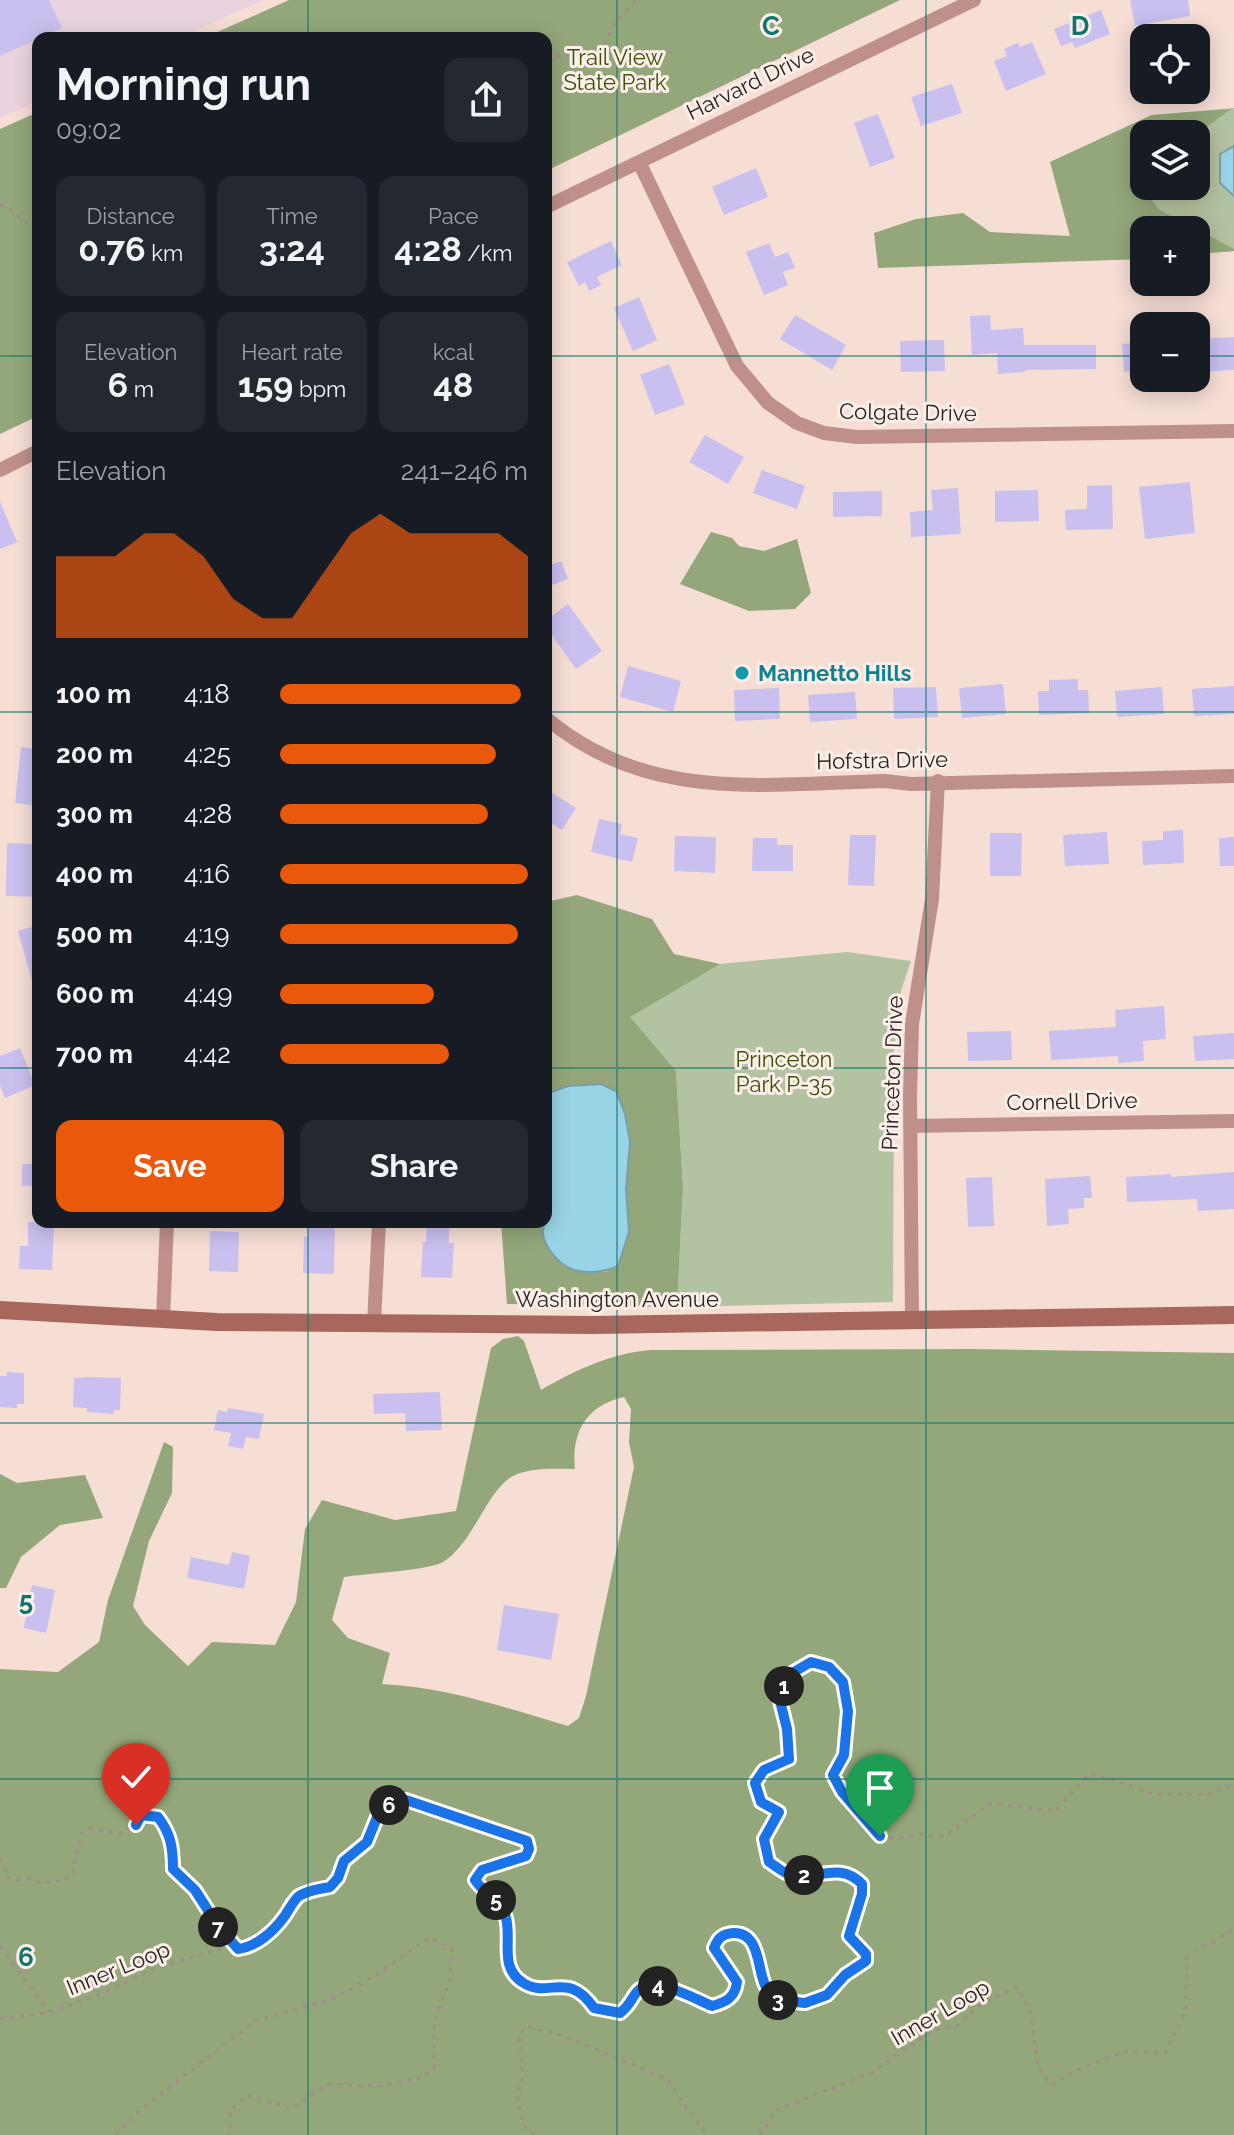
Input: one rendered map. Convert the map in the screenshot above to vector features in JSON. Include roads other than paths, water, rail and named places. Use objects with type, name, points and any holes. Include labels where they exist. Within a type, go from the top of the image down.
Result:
[{"type":"main road","name":"Washington Avenue","points":[[0,1310],[163,1319],[594,1325],[1234,1315]]},
{"type":"street","name":"Harvard Drive","points":[[552,204],[974,0]]},
{"type":"street","name":"Colgate Drive","points":[[639,162],[737,366],[768,403],[797,423],[824,433],[857,437],[1234,431]]},
{"type":"street","points":[[0,470],[32,454]]},
{"type":"street","name":"Hofstra Drive","points":[[552,722],[589,749],[637,770],[682,781],[720,784],[885,781],[911,784],[1234,776]]},
{"type":"street","name":"Princeton Drive","points":[[912,1320],[912,1024],[932,899],[938,781]]},
{"type":"street","name":"Cornell Drive","points":[[910,1126],[1234,1121]]},
{"type":"street","points":[[163,1319],[167,1228]]},
{"type":"street","points":[[374,1323],[379,1228]]},
{"type":"water","points":[[1234,146],[1234,196],[1220,183],[1220,154]]},
{"type":"water","points":[[601,1084],[616,1091],[625,1114],[630,1142],[626,1189],[629,1232],[618,1266],[602,1271],[585,1272],[567,1267],[550,1250],[543,1235],[543,1228],[552,1228],[552,1092],[568,1086]]},
{"type":"place","name":"Mannetto Hills","points":[[742,673]]},
{"type":"park label","name":"Trail View State Park","points":[[615,70]]},
{"type":"park label","name":"Princeton Park P-35","points":[[784,1072]]}]
